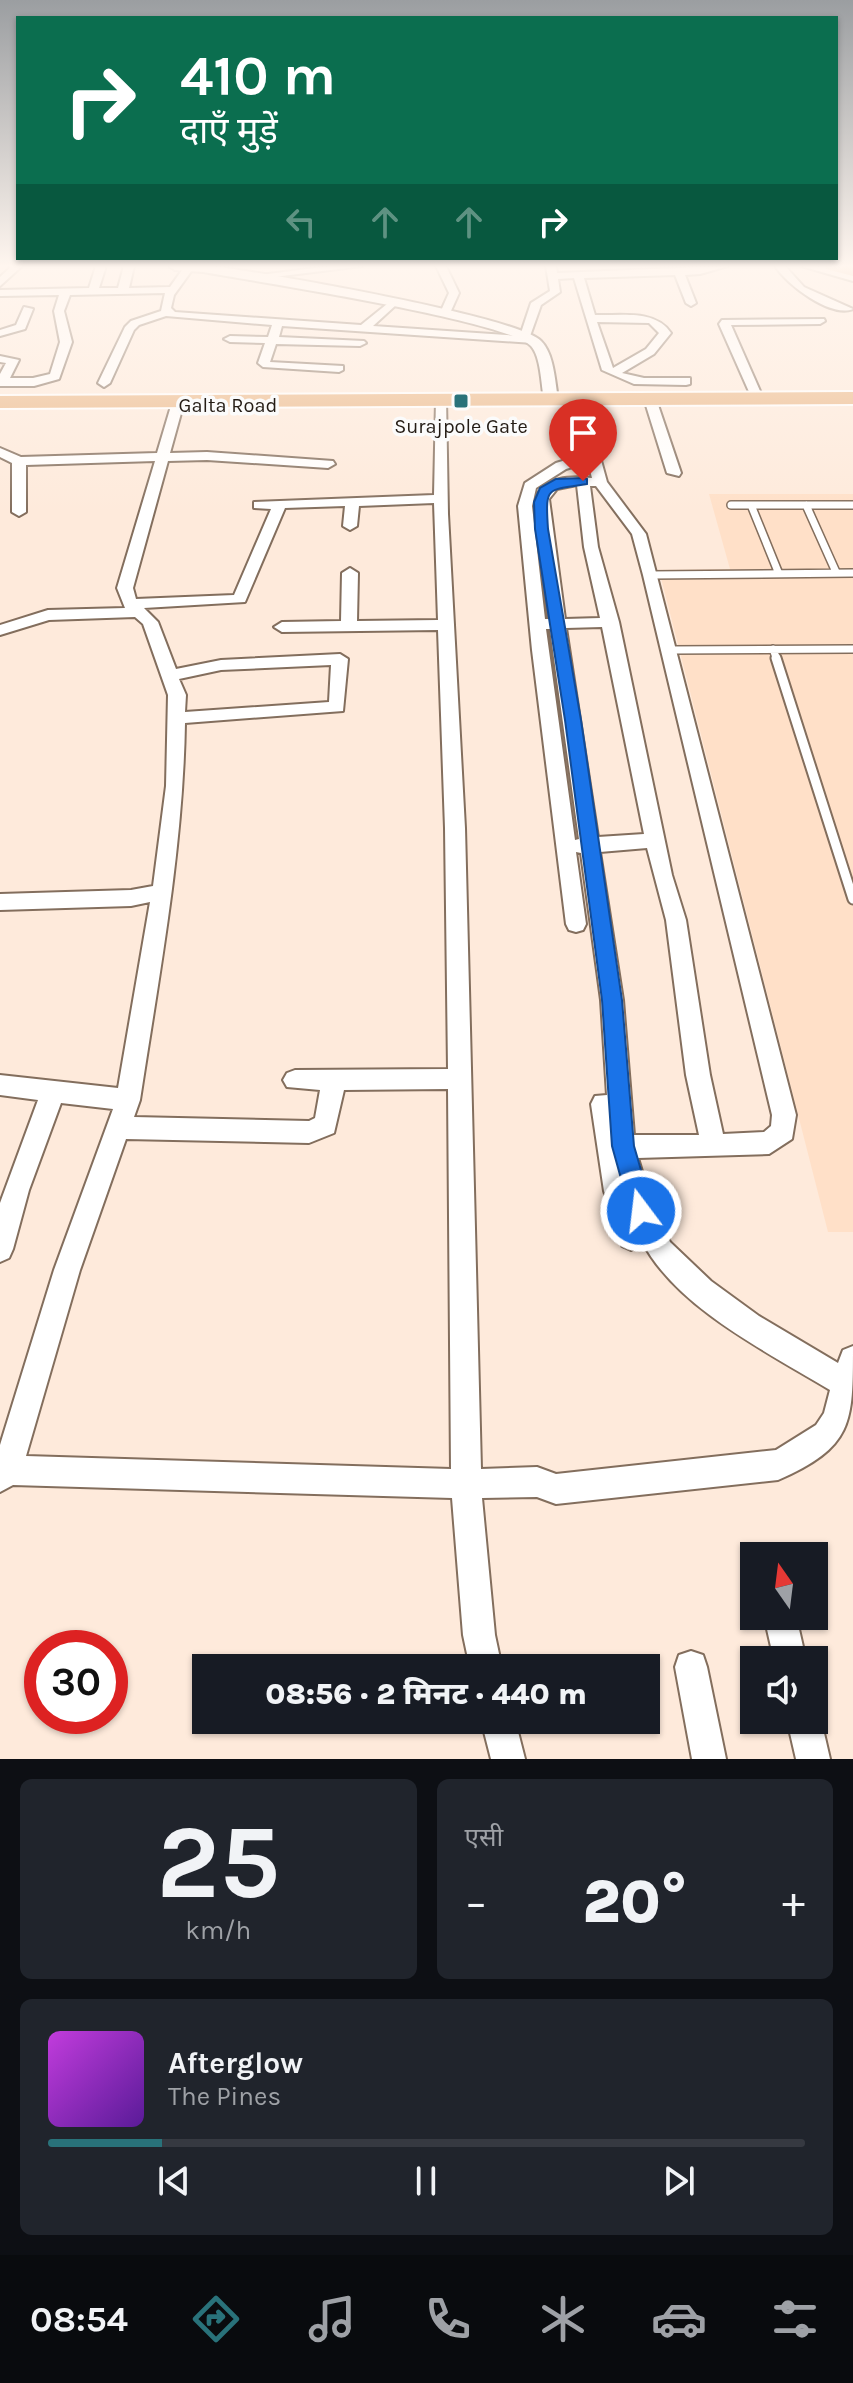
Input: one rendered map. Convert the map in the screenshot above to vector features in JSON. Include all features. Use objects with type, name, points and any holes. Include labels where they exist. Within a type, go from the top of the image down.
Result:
[{"type":"main road","points":[[1,394],[446,402]]},
{"type":"main road","name":"Galta Road","points":[[1,394],[177,406],[551,399],[853,400]]},
{"type":"street","points":[[1,394],[55,376],[64,348]]},
{"type":"street","points":[[104,383],[120,348]]},
{"type":"street","points":[[269,348],[264,363],[267,365],[339,368]]},
{"type":"street","points":[[538,348],[542,353],[551,399]]},
{"type":"street","points":[[599,348],[612,373],[648,381],[686,381]]},
{"type":"street","points":[[612,373],[653,348]]},
{"type":"street","points":[[735,348],[758,400]]},
{"type":"street","points":[[0,359],[13,360],[1,394]]},
{"type":"street","points":[[578,399],[593,456],[591,547],[611,622],[655,840],[676,920],[698,1075],[713,1146]]},
{"type":"street","points":[[650,399],[674,473]]},
{"type":"street","points":[[446,402],[441,499],[455,828],[466,1484],[483,1654]]},
{"type":"street","points":[[177,406],[148,518],[125,588],[135,608],[150,622],[177,695],[175,786],[162,892],[128,1100],[67,1270],[4,1473],[466,1484],[537,1482],[556,1489],[778,1465],[809,1451],[832,1432],[847,1390],[749,1326],[702,1290],[661,1251],[641,1211],[603,1104]]},
{"type":"street","points":[[0,452],[19,461],[235,457],[328,464]]},
{"type":"street","points":[[593,456],[575,460],[549,480],[534,530],[577,846],[612,1000],[617,1191],[631,1237]]},
{"type":"street","points":[[19,461],[19,512]]},
{"type":"street","points":[[549,480],[592,482],[639,534],[671,650],[784,1115],[783,1131],[769,1143],[617,1146]]},
{"type":"street","points":[[259,505],[441,499]]},
{"type":"street","points":[[350,526],[352,502]]},
{"type":"street","points":[[0,630],[48,615],[240,599],[280,504]]},
{"type":"street","points":[[349,626],[350,573]]},
{"type":"street","points":[[546,624],[611,622]]},
{"type":"street","points":[[282,627],[446,625]]},
{"type":"street","points":[[172,675],[221,665],[340,659],[337,707],[177,718]]},
{"type":"street","points":[[577,846],[655,840]]},
{"type":"street","points":[[576,924],[577,846]]},
{"type":"street","points":[[0,902],[131,898],[162,892]]},
{"type":"street","points":[[295,1080],[458,1079]]},
{"type":"street","points":[[118,1128],[309,1132],[326,1125],[334,1080]]},
{"type":"street","points":[[0,1085],[128,1100]]},
{"type":"street","points":[[0,1249],[8,1191],[53,1092]]},
{"type":"street","points":[[691,1667],[709,1759]]},
{"type":"street","points":[[502,1734],[508,1759]]},
{"type":"street","points":[[807,1734],[813,1759]]},
{"type":"lane","points":[[731,505],[853,505]]},
{"type":"lane","points":[[751,505],[779,574]]},
{"type":"lane","points":[[806,505],[836,572]]},
{"type":"lane","points":[[651,575],[853,573]]},
{"type":"lane","points":[[773,649],[852,893]]},
{"type":"lane","points":[[671,650],[853,649]]},
{"type":"shaded area","points":[[709,494],[853,494],[853,1232],[828,1232],[659,570],[730,569]]},
{"type":"place","name":"Surajpole Gate","points":[[461,401]]},
{"type":"route","points":[[583,481],[556,483],[544,491],[540,502],[542,529],[573,720],[612,1000],[623,1146],[641,1211]]}]
